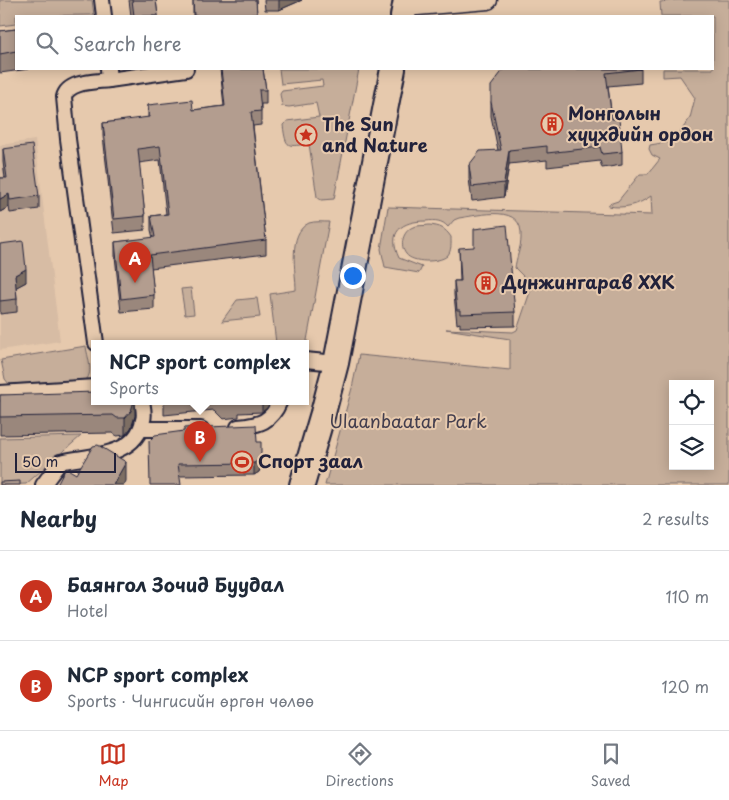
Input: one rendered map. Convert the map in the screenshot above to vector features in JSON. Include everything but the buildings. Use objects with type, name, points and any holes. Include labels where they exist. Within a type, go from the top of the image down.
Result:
[{"type":"highway","points":[[302,485],[336,363],[393,70]]},
{"type":"street","points":[[102,0],[104,15]]},
{"type":"street","points":[[405,8],[488,0]]},
{"type":"street","points":[[96,340],[68,139],[65,92],[72,86],[109,74],[171,70]]},
{"type":"street","points":[[309,360],[336,363]]},
{"type":"street","points":[[0,393],[91,387]]},
{"type":"street","points":[[43,485],[60,462],[109,454],[131,442],[141,429],[144,418],[142,405]]},
{"type":"street","points":[[141,429],[179,430],[253,426],[265,421],[274,414],[278,405]]},
{"type":"shaded area","points":[[35,140],[60,341],[0,350],[0,145]]},
{"type":"green space","points":[[0,0],[92,0],[94,15],[15,15],[15,24],[0,26]]},
{"type":"green space","name":"Ulaanbaatar Park","points":[[677,0],[729,0],[729,485],[325,485],[352,388],[359,355],[510,370],[510,339],[446,329],[513,332],[517,330],[531,289],[529,282],[515,268],[521,242],[520,227],[516,220],[499,214],[459,218],[454,220],[448,227],[441,222],[432,221],[410,223],[403,226],[396,235],[395,241],[399,258],[422,267],[419,273],[385,267],[381,249],[388,207],[652,215],[651,196],[631,205],[620,207],[608,206],[618,201],[640,174],[648,174],[660,159],[652,155],[649,149],[650,145],[674,141],[690,118],[695,98],[680,76],[663,77],[663,70],[714,70],[714,15],[661,15],[660,2]]},
{"type":"green space","points":[[279,70],[359,70],[334,199],[321,200],[317,197],[309,144],[289,145],[285,139],[283,125],[287,121],[319,117],[316,103],[289,107],[282,106],[280,94],[282,91],[323,86],[322,80],[281,84]]},
{"type":"green space","points":[[329,222],[307,340],[276,340],[270,294],[296,290],[295,244],[302,228],[309,223]]},
{"type":"green space","points":[[429,225],[447,231],[451,237],[449,254],[432,261],[409,257],[403,247],[405,235],[413,227]]},
{"type":"green space","points":[[191,288],[194,314],[185,315],[181,289]]},
{"type":"green space","points":[[257,298],[260,317],[222,321],[237,300]]},
{"type":"green space","points":[[86,346],[90,373],[86,380],[9,384],[5,379],[1,360]]},
{"type":"green space","points":[[81,436],[26,484],[0,485],[0,438]]},
{"type":"place","name":"Монголын хүүхдийн ордон","points":[[552,124]]},
{"type":"place","name":"The Sun and Nature","points":[[306,135]]},
{"type":"place","name":"Баянгол Зочид Буудал","points":[[135,283]]},
{"type":"place","name":"Дүнжингарав ХХК","points":[[486,283]]},
{"type":"place","name":"NCP sport complex","points":[[200,462]]},
{"type":"place","name":"Спорт заал","points":[[242,462]]}]
